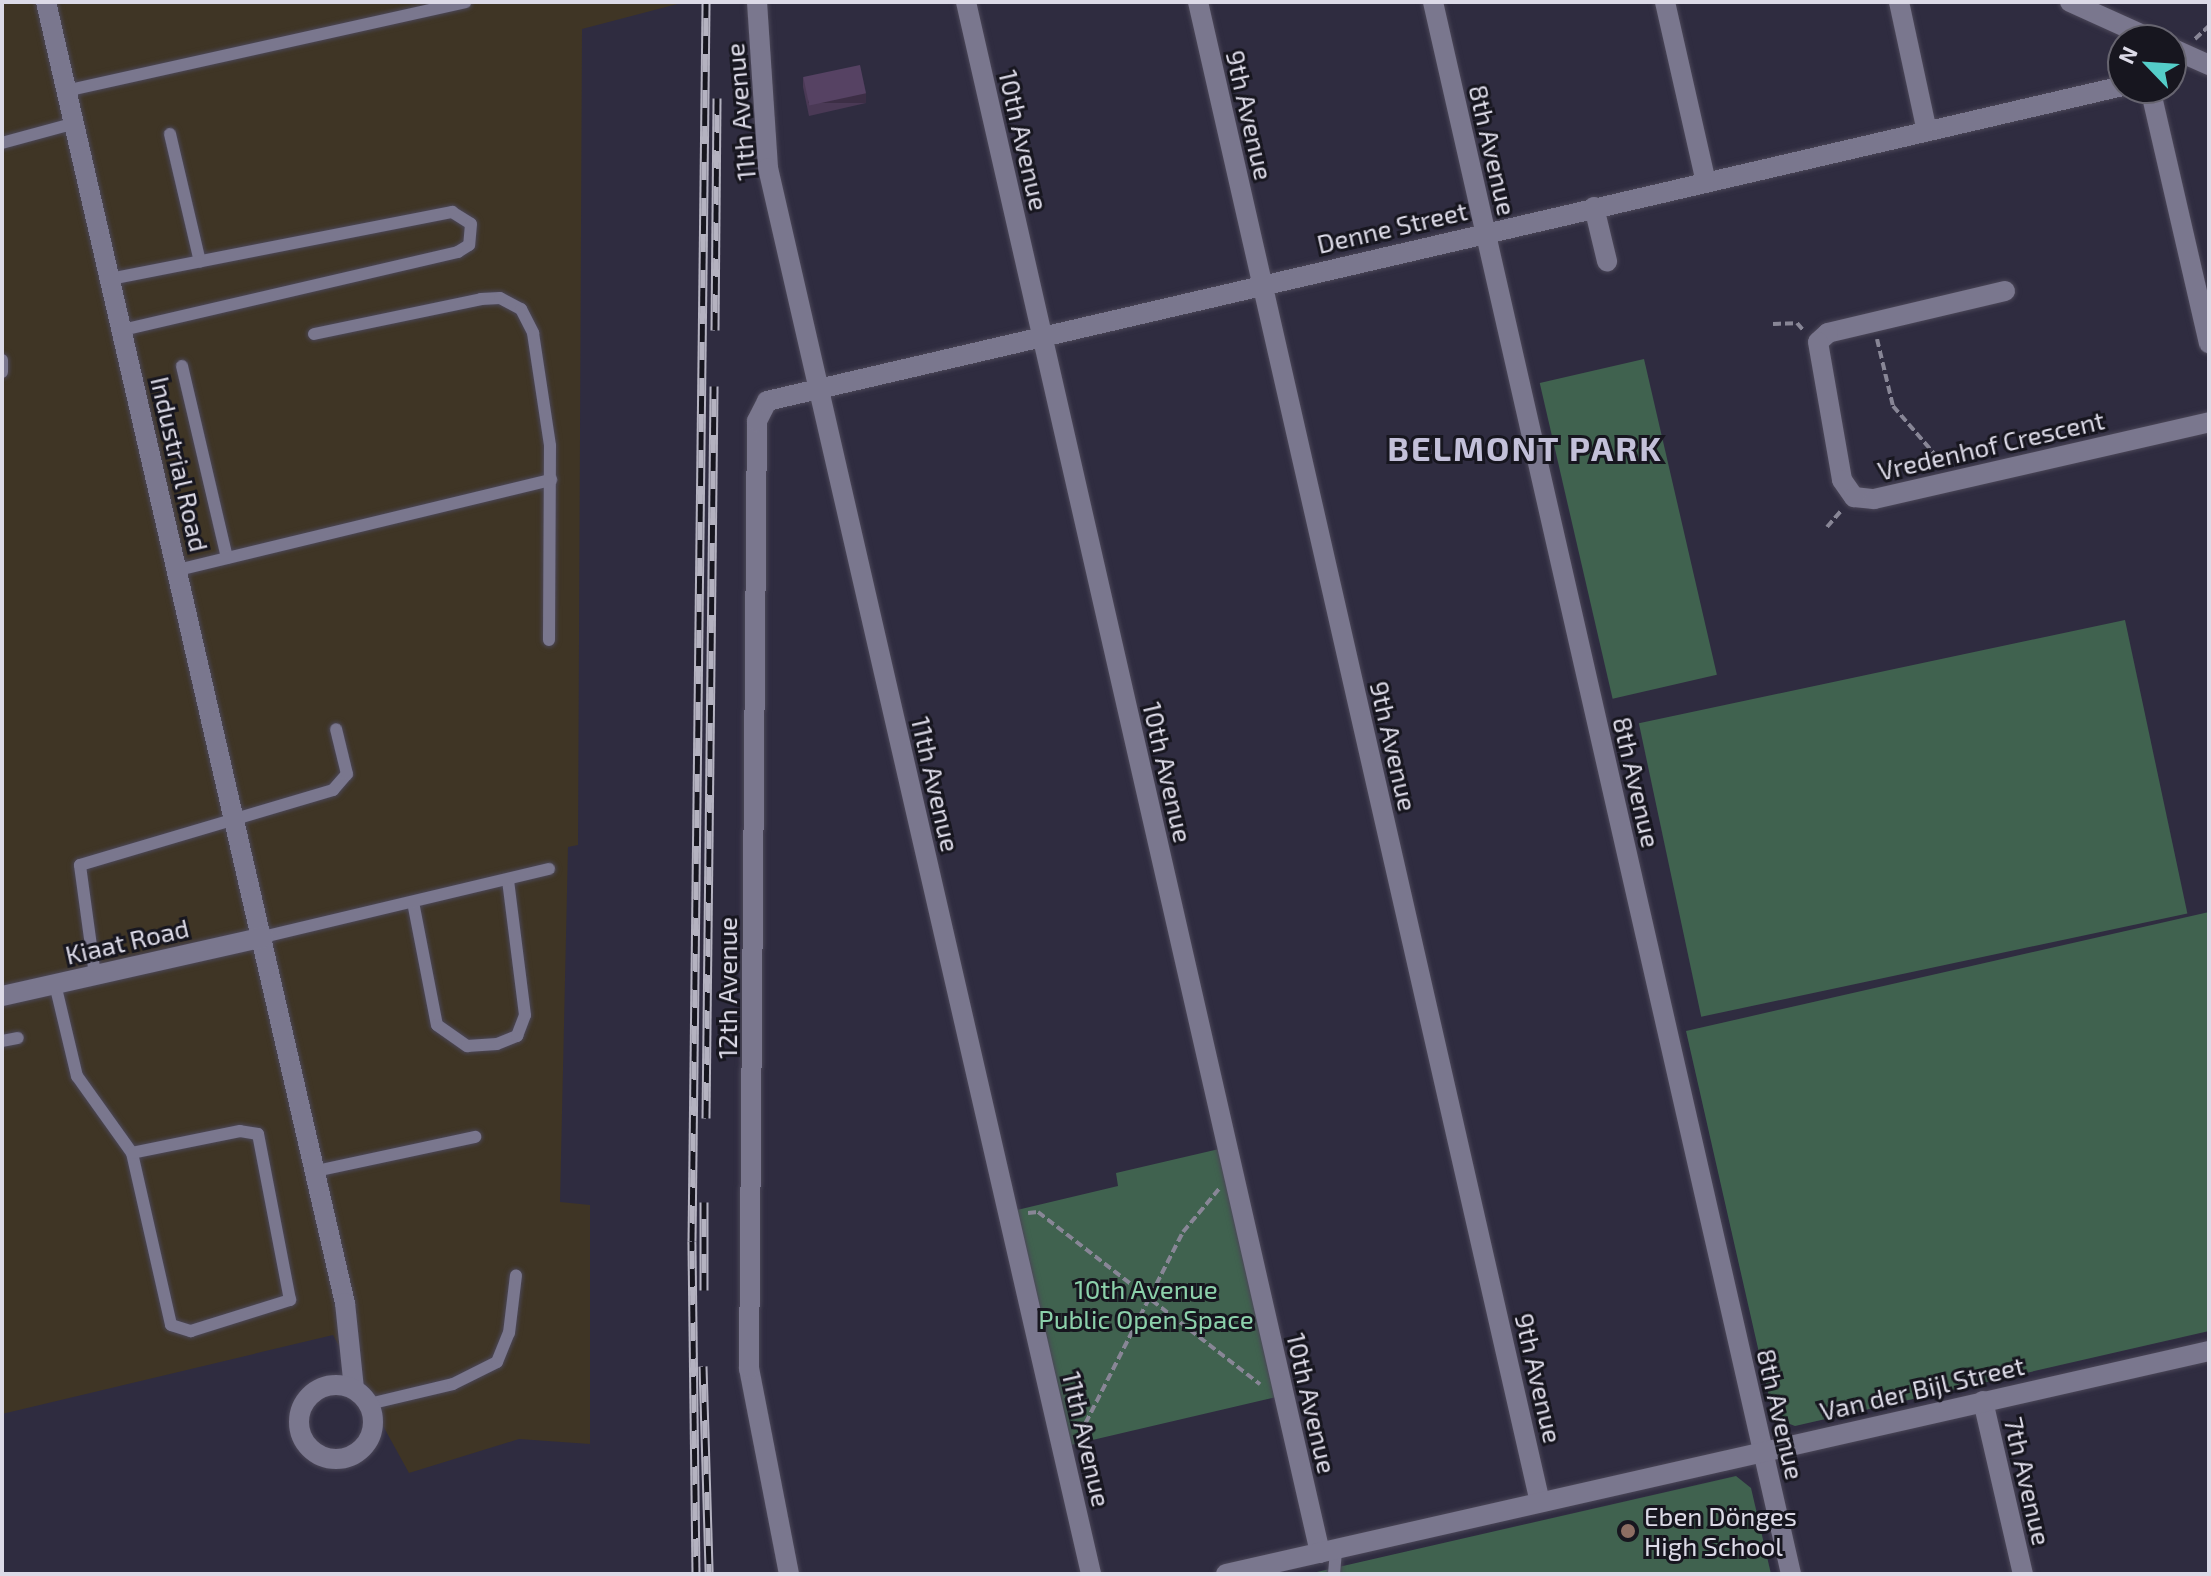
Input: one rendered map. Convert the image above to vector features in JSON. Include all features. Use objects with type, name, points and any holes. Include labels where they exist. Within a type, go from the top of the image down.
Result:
[{"type":"street","name":"Industrial Road","points":[[46,2],[316,1171],[345,1303],[354,1389]]},
{"type":"street","name":"11th Avenue","points":[[757,2],[764,149],[1091,1574]]},
{"type":"street","name":"10th Avenue","points":[[966,2],[1284,1394],[1328,1551]]},
{"type":"street","name":"9th Avenue","points":[[1198,2],[1540,1502]]},
{"type":"street","name":"8th Avenue","points":[[1433,2],[1791,1574]]},
{"type":"street","points":[[1665,2],[1706,182]]},
{"type":"street","points":[[1899,2],[1927,131]]},
{"type":"street","points":[[2070,2],[2119,24]]},
{"type":"street","points":[[2187,55],[2209,65]]},
{"type":"street","name":"Denne Street","points":[[767,401],[818,385],[2107,90]]},
{"type":"street","points":[[2154,104],[2209,343]]},
{"type":"street","points":[[1594,207],[1607,261]]},
{"type":"street","points":[[1816,345],[1828,333],[2005,291]]},
{"type":"street","name":"Vredenhof Crescent","points":[[1816,345],[1849,492],[1867,500],[2209,422]]},
{"type":"street","name":"12th Avenue","points":[[767,401],[757,421],[749,1369],[789,1574]]},
{"type":"street","name":"Kiaat Road","points":[[2,996],[263,937]]},
{"type":"street","name":"Van der Bijl Street","points":[[1226,1574],[1983,1401],[2208,1357]]},
{"type":"street","points":[[333,1385],[354,1389],[369,1404],[373,1425],[358,1453],[338,1460],[309,1449],[298,1420],[306,1400],[333,1385]]},
{"type":"street","name":"7th Avenue","points":[[1983,1401],[2023,1574]]},
{"type":"lane","points":[[65,91],[465,2]]},
{"type":"lane","points":[[2,143],[72,124]]},
{"type":"lane","points":[[170,134],[200,262]]},
{"type":"lane","points":[[110,279],[452,212],[469,218],[473,234],[458,252],[122,330]]},
{"type":"lane","points":[[314,334],[481,299],[510,301],[533,333],[551,480],[549,640]]},
{"type":"lane","points":[[2,360],[2,372]]},
{"type":"lane","points":[[182,366],[227,558]]},
{"type":"lane","points":[[178,570],[551,480]]},
{"type":"lane","points":[[95,975],[80,865],[339,786],[347,774],[336,729]]},
{"type":"lane","points":[[263,937],[549,869]]},
{"type":"lane","points":[[413,902],[437,1025],[467,1046],[497,1044],[517,1036],[525,1015],[508,880]]},
{"type":"lane","points":[[55,984],[77,1076],[132,1153],[171,1325],[191,1331],[290,1300],[258,1134],[240,1131],[132,1153]]},
{"type":"lane","points":[[2,1041],[18,1038]]},
{"type":"lane","points":[[316,1171],[475,1137]]},
{"type":"lane","points":[[369,1404],[453,1384],[497,1362],[509,1333],[516,1275]]},
{"type":"lane","points":[[1328,1551],[1334,1574]]},
{"type":"path","points":[[1873,322],[1893,406],[1956,479]]},
{"type":"path","points":[[1773,324],[1797,323],[1816,345]]},
{"type":"path","points":[[1062,1446],[1078,1438],[1148,1295],[1183,1232],[1235,1180]]},
{"type":"path","points":[[1009,1216],[1038,1212],[1270,1393],[1284,1394]]},
{"type":"shaded area","points":[[2,2],[685,2],[582,29],[578,845],[568,847],[560,1202],[590,1205],[590,1444],[519,1439],[409,1473],[333,1335],[2,1414]]},
{"type":"green space","points":[[1644,359],[1717,675],[1613,699],[1540,383]]},
{"type":"green space","points":[[2125,620],[2187,913],[1701,1017],[1639,723]]},
{"type":"green space","points":[[2209,912],[2209,1331],[1795,1426],[1782,1421],[1772,1410],[1686,1031]]},
{"type":"green space","name":"10th Avenue Public Open Space","points":[[1219,1149],[1276,1397],[1071,1445],[1017,1210],[1118,1186],[1116,1173]]},
{"type":"green space","name":"Eben Dönges High School","points":[[1736,1476],[1751,1488],[1771,1574],[1308,1574]]},
{"type":"building","points":[[860,65],[866,93],[809,105],[803,77]]},
{"type":"railway","points":[[696,1574],[692,1241],[706,2]]},
{"type":"railway","points":[[715,330],[717,98]]},
{"type":"railway","points":[[706,1118],[714,386]]},
{"type":"railway","points":[[704,1202],[704,1290]]},
{"type":"railway","points":[[703,1366],[709,1574]]},
{"type":"place","name":"Eben Dönges High School","points":[[1628,1531]]},
{"type":"district","name":"BELMONT PARK","points":[[1525,448]]}]
